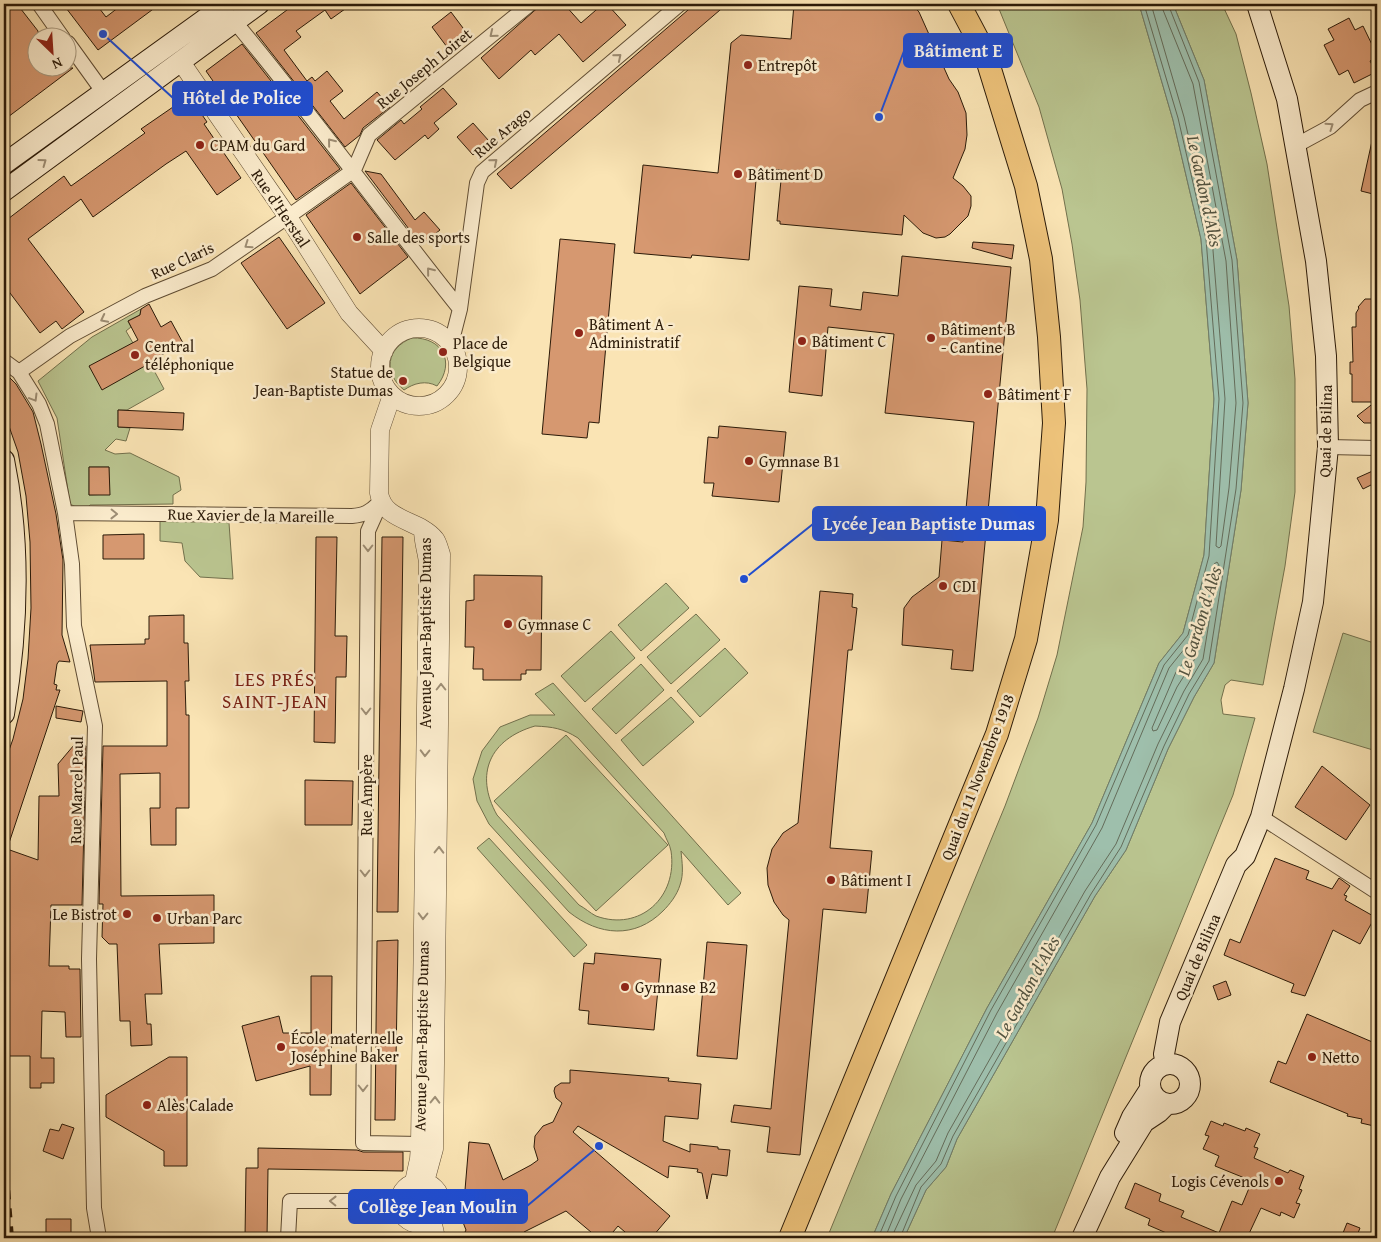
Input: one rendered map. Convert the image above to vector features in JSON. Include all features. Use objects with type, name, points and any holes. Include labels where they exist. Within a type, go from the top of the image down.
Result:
[{"type":"main road","points":[[4,164],[221,10],[259,4]]},
{"type":"main road","name":"Quai du 11 Novembre 1918","points":[[790,1238],[997,734],[1026,639],[1046,520],[1054,423],[1049,337],[1041,259],[1026,186],[985,53],[959,4]]},
{"type":"main road","name":"Quai de Bilina","points":[[1172,1064],[1185,1013],[1248,869],[1245,856],[1261,817],[1294,689],[1313,602],[1328,447],[1326,356],[1316,261],[1287,99],[1257,4]]},
{"type":"main road","points":[[4,191],[181,62],[221,10]]},
{"type":"main road","points":[[170,46],[181,62]]},
{"type":"main road","points":[[4,460],[11,493],[13,519],[10,620],[11,672],[4,714]]},
{"type":"main road","points":[[1110,1177],[1117,1152],[1132,1117],[1150,1089],[1151,1076],[1158,1068],[1172,1064],[1188,1074],[1190,1087],[1188,1094],[1178,1103],[1167,1104],[1157,1100],[1150,1089]]},
{"type":"main road","points":[[1082,1238],[1110,1177],[1144,1122],[1167,1104]]},
{"type":"street","points":[[39,4],[56,28]]},
{"type":"street","name":"Rue Joseph Loiret","points":[[354,170],[369,135],[530,4]]},
{"type":"street","name":"Rue Arago","points":[[450,344],[460,309],[477,183],[482,172],[680,4]]},
{"type":"street","points":[[221,10],[354,170],[460,309]]},
{"type":"street","points":[[78,57],[104,93]]},
{"type":"street","name":"Rue d'Herstal","points":[[181,62],[288,217],[349,313],[384,350]]},
{"type":"street","points":[[1295,146],[1330,127],[1360,100],[1377,92]]},
{"type":"street","name":"Rue Claris","points":[[19,372],[70,336],[145,296],[212,269],[354,170]]},
{"type":"street","points":[[412,328],[429,329],[445,338],[450,344],[455,352],[458,369],[452,386],[444,396],[435,402],[417,406],[400,401],[392,395],[382,381],[380,370],[384,350],[393,338],[405,331],[412,328]]},
{"type":"street","name":"Rue Marcel Paul","points":[[4,361],[19,372],[39,404],[47,424],[66,513],[72,564],[74,626],[95,726],[89,959],[94,1208],[99,1238]]},
{"type":"street","name":"Rue Ampère","points":[[392,395],[380,430],[380,502],[368,531],[363,1142],[420,1144]]},
{"type":"street","points":[[1328,447],[1377,448]]},
{"type":"street","points":[[380,502],[388,512],[412,522],[423,530]]},
{"type":"street","name":"Rue Xavier de la Mareille","points":[[66,513],[363,516],[380,502]]},
{"type":"street","name":"Avenue Jean-Baptiste Dumas","points":[[419,1182],[428,563],[427,551],[423,541],[423,530]]},
{"type":"street","name":"Avenue Jean-Baptiste Dumas","points":[[419,1182],[434,1150],[442,554],[434,539],[423,530]]},
{"type":"street","points":[[1261,817],[1377,892]]},
{"type":"street","points":[[411,1222],[422,1224],[436,1216],[441,1206],[440,1197],[437,1190],[431,1184],[419,1182],[404,1189],[399,1201],[403,1216],[411,1222],[420,1238]]},
{"type":"street","points":[[288,1238],[290,1201],[399,1201]]},
{"type":"street","points":[[432,1220],[436,1238]]},
{"type":"green space","points":[[997,4],[1139,4],[1173,120],[1201,239],[1214,399],[1204,555],[1183,633],[1159,663],[1092,823],[987,1008],[891,1194],[872,1238],[827,1238],[1005,806],[1038,718],[1057,655],[1083,527],[1086,482],[1087,389],[1080,300],[1072,244],[1062,189],[1039,107]]},
{"type":"green space","points":[[1173,4],[1222,4],[1236,34],[1267,164],[1289,306],[1295,379],[1295,492],[1285,566],[1263,685],[1231,680],[1225,685],[1221,700],[1223,714],[1255,718],[1233,795],[1052,1238],[904,1238],[926,1190],[946,1167],[957,1139],[1095,896],[1126,850],[1168,749],[1194,697],[1214,663],[1241,490],[1248,403],[1237,260],[1204,80]]},
{"type":"green space","points":[[141,309],[140,315],[128,321],[131,327],[126,331],[133,343],[89,367],[150,363],[164,389],[127,410],[118,410],[118,427],[130,428],[126,441],[116,439],[105,450],[115,454],[130,453],[179,477],[181,490],[173,495],[173,504],[90,505],[78,508],[70,504],[57,418],[38,381],[92,337]],"holes":[[[89,467],[109,467],[109,494],[89,495]]]},
{"type":"green space","points":[[412,338],[431,342],[438,346],[443,353],[445,368],[443,377],[437,386],[429,383],[420,383],[404,390],[393,376],[390,369],[390,361],[393,354],[403,342]]},
{"type":"green space","points":[[202,519],[229,523],[233,579],[200,577],[185,561],[182,543],[160,541],[160,521]]},
{"type":"green space","points":[[666,583],[689,608],[641,651],[618,625]]},
{"type":"green space","points":[[696,614],[720,640],[671,684],[647,657]]},
{"type":"green space","points":[[611,631],[635,658],[585,702],[561,676]]},
{"type":"green space","points":[[1343,633],[1377,644],[1377,735],[1373,750],[1313,732]]},
{"type":"green space","points":[[725,648],[748,673],[700,717],[677,691]]},
{"type":"green space","points":[[641,664],[664,690],[616,734],[592,709]]},
{"type":"green space","points":[[553,683],[741,893],[728,905],[681,851],[682,877],[677,892],[663,911],[641,926],[629,930],[605,930],[592,926],[569,912],[489,824],[477,801],[473,779],[482,751],[500,727],[530,715],[555,715],[535,694]],"holes":[[[535,726],[562,730],[578,738],[664,833],[671,851],[672,868],[668,883],[662,896],[653,907],[641,915],[627,919],[612,920],[596,916],[579,905],[497,815],[490,800],[487,786],[487,772],[490,760],[497,749],[507,740]]]},
{"type":"green space","points":[[671,697],[694,722],[643,766],[621,740]]},
{"type":"green space","points":[[566,735],[668,845],[596,911],[494,801]]},
{"type":"green space","points":[[489,838],[587,945],[574,957],[477,848]]},
{"type":"water","name":"Le Gardon d'Alès","points":[[1139,4],[1173,4],[1204,80],[1237,260],[1248,403],[1241,490],[1214,663],[1194,697],[1168,749],[1126,850],[1095,896],[957,1139],[946,1167],[926,1190],[904,1238],[872,1238],[891,1194],[987,1008],[1092,823],[1159,663],[1183,633],[1204,555],[1214,399],[1201,239],[1173,120]]},
{"type":"building","points":[[4,4],[17,4],[36,28],[28,28],[28,78],[60,78],[4,120]]},
{"type":"building","points":[[63,4],[96,4],[106,17],[123,4],[160,4],[98,50]]},
{"type":"building","points":[[295,4],[352,4],[331,19],[325,10],[296,31],[301,37],[284,50],[307,81],[312,77],[315,81],[327,71],[343,91],[330,101],[344,119],[377,92],[390,107],[363,128],[360,135],[345,147],[256,33]]},
{"type":"building","points":[[542,4],[564,4],[581,23],[603,4],[607,4],[626,25],[583,62],[559,34],[535,55],[531,50],[499,79],[481,58]]},
{"type":"building","points":[[695,4],[727,4],[511,189],[497,174]]},
{"type":"building","points":[[794,4],[912,4],[919,12],[949,79],[958,92],[966,113],[967,135],[965,149],[953,178],[971,196],[968,216],[950,234],[945,237],[936,238],[923,233],[904,215],[902,235],[780,224],[780,221],[777,221],[782,170],[757,169],[749,260],[692,255],[691,258],[634,253],[643,165],[718,173],[731,43],[741,35],[791,39]]},
{"type":"building","points":[[451,12],[466,32],[447,47],[432,27]]},
{"type":"building","points":[[1349,18],[1355,30],[1363,26],[1377,55],[1377,57],[1370,61],[1376,72],[1354,83],[1348,70],[1339,75],[1324,45],[1334,40],[1328,29]]},
{"type":"building","points":[[242,44],[340,169],[296,200],[206,71]]},
{"type":"building","points":[[443,88],[457,104],[434,123],[439,129],[428,139],[425,135],[395,160],[377,140],[401,120],[404,124],[422,109],[420,107]]},
{"type":"building","points":[[189,96],[207,122],[204,124],[241,178],[217,195],[186,151],[93,217],[81,199],[28,239],[84,312],[62,329],[56,321],[40,333],[4,285],[4,222],[64,176],[71,186],[145,133],[141,129]]},
{"type":"building","points":[[473,123],[489,141],[473,155],[457,137]]},
{"type":"building","points":[[1372,141],[1377,141],[1377,195],[1361,191]]},
{"type":"building","points":[[365,171],[381,174],[415,220],[424,212],[440,230],[421,245]]},
{"type":"building","name":"Salle des sports","points":[[351,183],[408,257],[360,294],[306,215]]},
{"type":"building","points":[[279,237],[325,303],[287,329],[241,263]]},
{"type":"building","name":"Bâtiment A - Administratif","points":[[560,239],[615,244],[599,423],[589,422],[587,438],[542,434]]},
{"type":"building","points":[[973,242],[1014,245],[1012,259],[972,248]]},
{"type":"building","points":[[902,256],[1011,267],[973,671],[951,669],[953,650],[902,645],[904,608],[912,597],[939,577],[942,540],[963,542],[974,422],[885,413],[894,334],[828,327],[822,396],[789,392],[799,286],[832,289],[830,306],[861,310],[863,292],[898,296]]},
{"type":"building","points":[[1365,299],[1377,299],[1377,423],[1364,423],[1357,416],[1375,402],[1352,402],[1350,362],[1353,362],[1352,327],[1356,327],[1356,313],[1358,307]]},
{"type":"building","name":"Central téléphonique","points":[[149,304],[161,327],[171,321],[183,343],[102,390],[89,366],[138,340],[128,321],[140,315],[141,309]]},
{"type":"building","points":[[4,372],[16,384],[33,412],[41,444],[56,514],[63,560],[62,635],[70,662],[59,661],[57,664],[54,684],[57,685],[56,690],[60,690],[7,849],[38,860],[39,796],[59,796],[58,764],[74,745],[82,744],[82,746],[86,746],[82,905],[51,905],[49,966],[69,966],[69,969],[80,969],[81,1037],[66,1037],[65,1012],[42,1011],[41,1058],[54,1058],[54,1083],[41,1083],[41,1088],[30,1088],[30,1056],[7,1056],[7,1034],[4,1034],[4,998],[7,998],[9,987],[9,957],[4,957],[4,764],[13,739],[23,699],[31,608],[30,542],[26,496],[18,452],[4,412]]},
{"type":"building","points":[[118,410],[184,413],[183,430],[118,427]]},
{"type":"building","name":"Gymnase B1","points":[[719,426],[786,432],[779,502],[712,496],[714,483],[704,483],[708,437],[718,438]]},
{"type":"building","points":[[89,467],[109,467],[110,495],[89,495]]},
{"type":"building","points":[[1377,469],[1377,482],[1363,489],[1357,478]]},
{"type":"building","points":[[144,534],[144,559],[103,559],[103,535]]},
{"type":"building","points":[[316,537],[337,537],[335,636],[347,636],[346,677],[336,677],[335,743],[314,742]]},
{"type":"building","points":[[382,537],[403,537],[398,912],[377,912]]},
{"type":"building","name":"Gymnase C","points":[[474,575],[542,576],[541,670],[526,670],[526,674],[521,674],[521,680],[483,680],[483,669],[473,669],[474,647],[465,647],[466,601],[474,600]]},
{"type":"building","name":"Bâtiment I","points":[[820,591],[853,594],[852,607],[857,608],[852,650],[848,650],[830,848],[872,851],[866,913],[823,909],[800,1155],[767,1152],[770,1127],[731,1122],[734,1105],[771,1109],[789,920],[774,902],[768,885],[767,868],[772,849],[783,833],[798,823]]},
{"type":"building","points":[[184,615],[184,643],[188,643],[189,681],[185,681],[186,715],[189,715],[189,808],[176,808],[176,845],[151,845],[150,808],[160,808],[160,773],[120,774],[121,896],[214,895],[214,943],[159,944],[162,994],[145,994],[147,1024],[151,1024],[152,1045],[131,1046],[130,1021],[120,1021],[117,944],[109,944],[102,937],[103,904],[99,904],[103,746],[167,746],[167,681],[95,682],[90,645],[145,644],[145,639],[149,639],[149,616]]},
{"type":"building","points":[[56,706],[83,711],[81,722],[56,718]]},
{"type":"building","points":[[1322,766],[1370,805],[1346,840],[1295,807]]},
{"type":"building","points":[[305,780],[353,781],[352,825],[305,825]]},
{"type":"building","points":[[1275,858],[1309,871],[1306,879],[1332,889],[1339,878],[1350,886],[1344,895],[1347,896],[1345,900],[1375,917],[1360,944],[1333,930],[1305,996],[1291,992],[1294,984],[1224,955],[1230,939],[1240,943]]},
{"type":"building","points":[[398,940],[395,1120],[375,1120],[377,941]]},
{"type":"building","points":[[707,942],[747,945],[737,1059],[697,1056]]},
{"type":"building","name":"Gymnase B2","points":[[595,953],[661,959],[654,1030],[588,1024],[589,1011],[579,1010],[584,963],[594,964]]},
{"type":"building","points":[[311,976],[332,976],[331,1095],[310,1095],[310,1066],[256,1081],[242,1026],[279,1016],[283,1033],[311,1033]]},
{"type":"building","points":[[1226,981],[1231,995],[1218,1000],[1213,986]]},
{"type":"building","points":[[1307,1014],[1377,1044],[1377,1117],[1374,1126],[1361,1123],[1362,1119],[1347,1116],[1348,1114],[1270,1082],[1278,1061],[1286,1064]]},
{"type":"building","points":[[169,1057],[187,1057],[187,1166],[164,1166],[164,1151],[106,1117],[106,1095]]},
{"type":"building","points":[[570,1070],[669,1078],[668,1081],[701,1084],[698,1119],[665,1116],[663,1141],[690,1152],[690,1144],[730,1150],[727,1176],[712,1174],[707,1199],[702,1173],[697,1172],[698,1169],[669,1166],[668,1178],[578,1126],[573,1132],[670,1216],[653,1236],[649,1233],[645,1238],[632,1238],[618,1226],[608,1238],[598,1238],[566,1211],[524,1232],[524,1238],[462,1238],[466,1230],[452,1194],[465,1190],[469,1142],[489,1144],[503,1180],[531,1165],[538,1160],[534,1147],[535,1136],[543,1126],[553,1122],[562,1103],[556,1098],[555,1087],[561,1083],[570,1083]]},
{"type":"building","name":"Logis Cévenols","points":[[1211,1121],[1223,1126],[1224,1123],[1245,1131],[1246,1128],[1260,1134],[1254,1147],[1258,1148],[1254,1158],[1288,1173],[1290,1170],[1304,1176],[1299,1189],[1302,1190],[1296,1203],[1300,1204],[1294,1218],[1281,1212],[1280,1216],[1261,1208],[1247,1238],[1178,1238],[1148,1225],[1150,1219],[1125,1208],[1135,1183],[1161,1194],[1159,1201],[1184,1211],[1181,1217],[1219,1233],[1232,1201],[1242,1205],[1252,1181],[1215,1166],[1219,1156],[1203,1149],[1209,1136],[1205,1135]]},
{"type":"building","points":[[62,1124],[74,1128],[63,1159],[43,1151],[50,1129],[59,1131]]},
{"type":"building","points":[[258,1148],[403,1152],[403,1171],[268,1169],[267,1238],[245,1238],[246,1168],[258,1168]]},
{"type":"building","points":[[46,1219],[71,1219],[71,1238],[50,1238],[50,1236],[46,1236]]},
{"type":"building","points":[[1347,1223],[1360,1228],[1356,1238],[1341,1238]]},
{"type":"railway","points":[[4,1173],[8,1188],[12,1238]]},
{"type":"place","name":"Hôtel de Police","points":[[103,34]]},
{"type":"place","name":"Entrepôt","points":[[748,65]]},
{"type":"place","name":"Bâtiment E","points":[[879,117]]},
{"type":"place","name":"CPAM du Gard","points":[[200,145]]},
{"type":"place","name":"Bâtiment D","points":[[738,174]]},
{"type":"place","name":"Salle des sports","points":[[357,237]]},
{"type":"place","name":"Bâtiment A - Administratif","points":[[579,333]]},
{"type":"place","name":"Bâtiment B - Cantine","points":[[931,338]]},
{"type":"place","name":"Bâtiment C","points":[[802,341]]},
{"type":"place","name":"Place de Belgique","points":[[443,352]]},
{"type":"place","name":"Central téléphonique","points":[[135,355]]},
{"type":"place","name":"Statue de Jean-Baptiste Dumas","points":[[403,381]]},
{"type":"place","name":"Bâtiment F","points":[[988,394]]},
{"type":"place","name":"Gymnase B1","points":[[749,461]]},
{"type":"place","name":"Lycée Jean Baptiste Dumas","points":[[744,579]]},
{"type":"place","name":"CDI","points":[[943,586]]},
{"type":"place","name":"Gymnase C","points":[[508,624]]},
{"type":"place","name":"Bâtiment I","points":[[831,880]]},
{"type":"place","name":"Le Bistrot","points":[[127,914]]},
{"type":"place","name":"Urban Parc","points":[[157,918]]},
{"type":"place","name":"Gymnase B2","points":[[625,987]]},
{"type":"place","name":"École maternelle Joséphine Baker","points":[[281,1047]]},
{"type":"place","name":"Netto","points":[[1312,1057]]},
{"type":"place","name":"Alès'Calade","points":[[147,1105]]},
{"type":"place","name":"Collège Jean Moulin","points":[[599,1146]]},
{"type":"place","name":"Logis Cévenols","points":[[1279,1181]]},
{"type":"district","name":"LES PRÉS SAINT-JEAN","points":[[275,690]]}]
